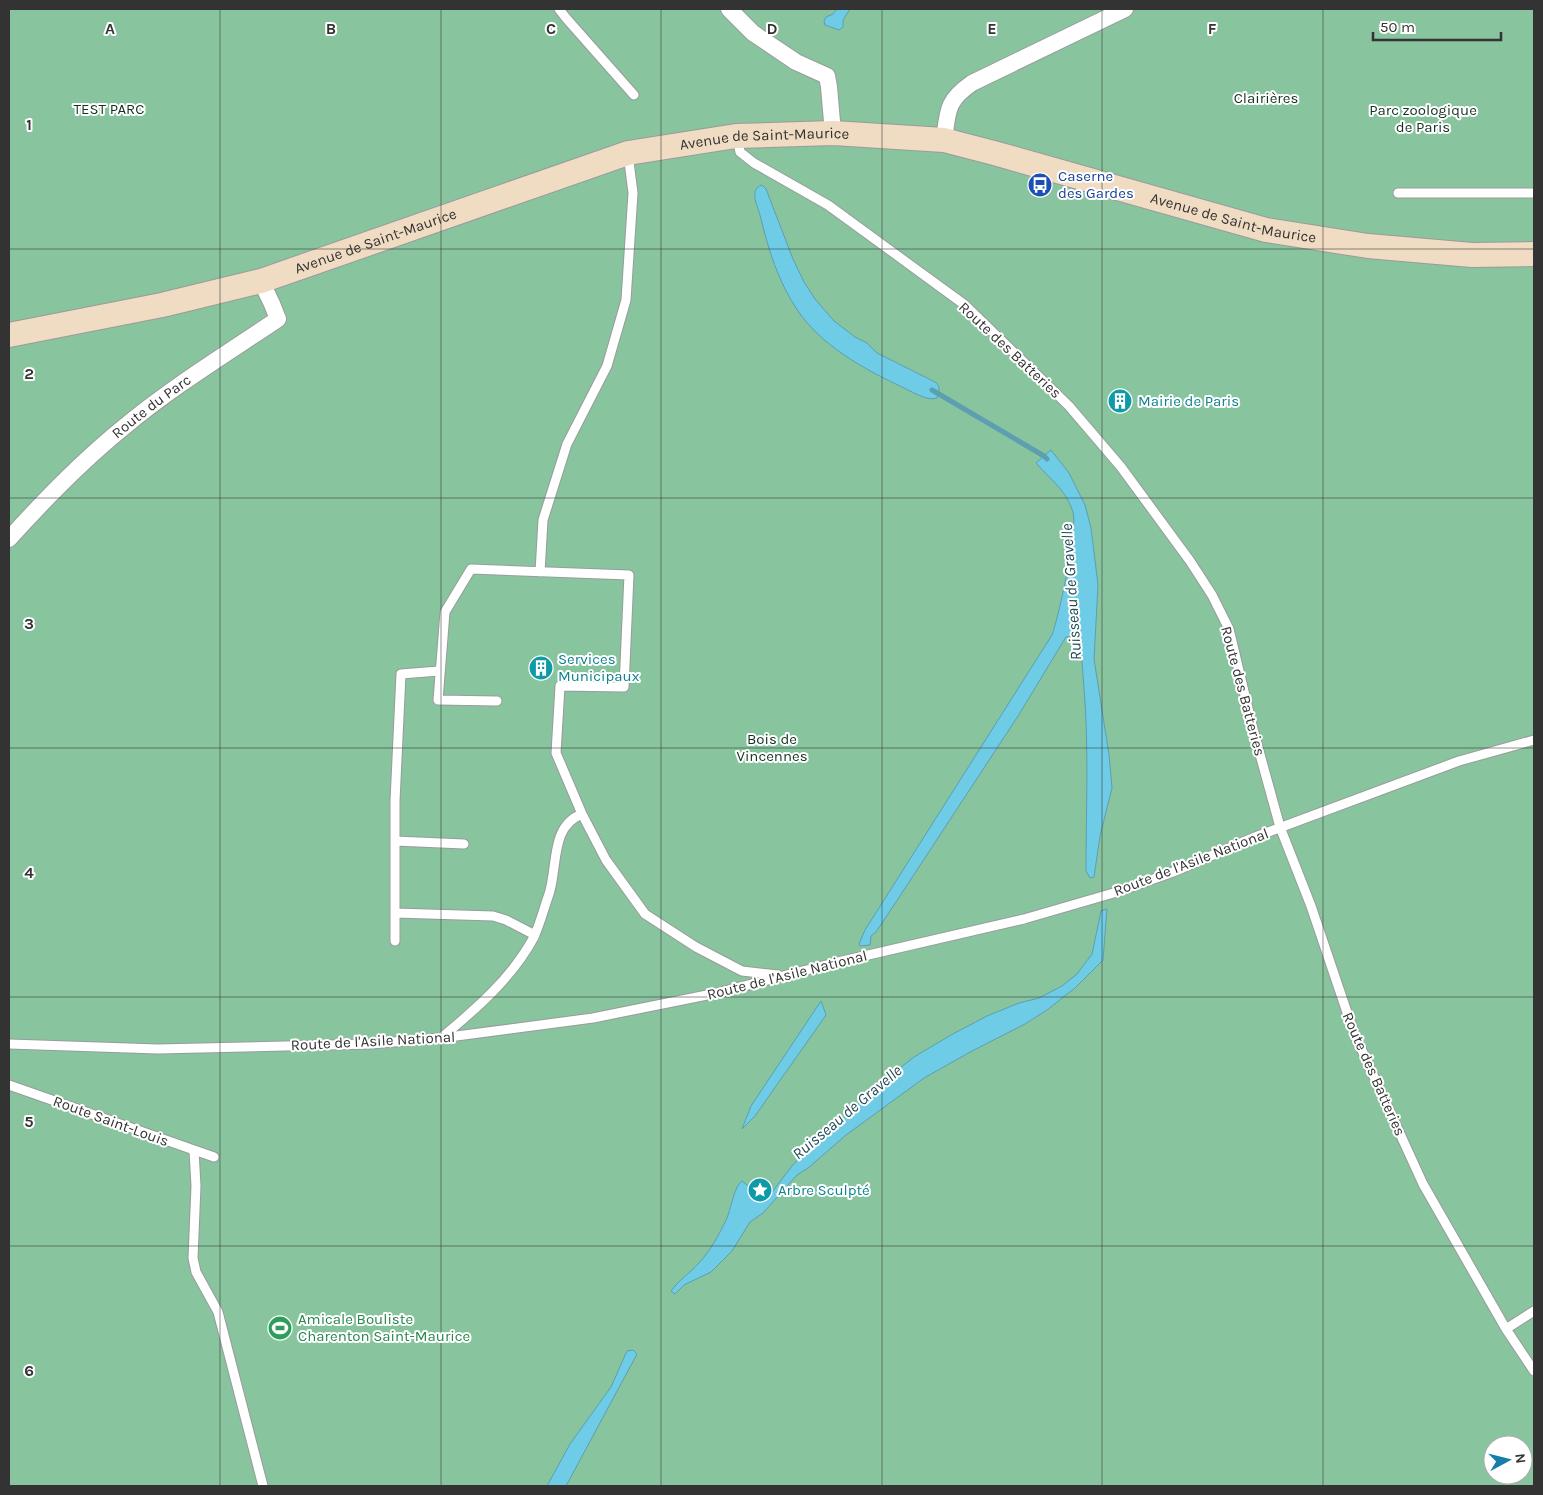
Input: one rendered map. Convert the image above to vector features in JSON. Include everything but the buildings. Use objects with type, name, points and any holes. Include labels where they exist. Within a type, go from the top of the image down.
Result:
[{"type":"main road","name":"Avenue de Saint-Maurice","points":[[9,335],[162,305],[261,281],[628,152],[736,136],[833,133],[944,140],[1266,230],[1376,247],[1472,255],[1534,254]]},
{"type":"street","points":[[729,9],[753,33],[796,62],[827,76],[833,133]]},
{"type":"street","points":[[944,140],[949,107],[959,92],[972,83],[1125,9]]},
{"type":"street","name":"Route du Parc","points":[[9,539],[54,490],[124,427],[184,383],[278,319],[261,281]]},
{"type":"lane","points":[[559,9],[634,95]]},
{"type":"lane","name":"Route des Batteries","points":[[736,136],[740,152],[754,163],[828,205],[965,305],[1069,406],[1122,467],[1190,561],[1212,595],[1229,629],[1253,729],[1280,827],[1310,906],[1354,1033],[1423,1184],[1506,1328],[1534,1370]]},
{"type":"lane","points":[[540,572],[543,520],[567,444],[607,366],[626,300],[633,193],[628,152]]},
{"type":"lane","points":[[1398,193],[1534,193]]},
{"type":"lane","points":[[497,701],[438,700],[445,612],[470,569],[628,575],[624,686],[560,686],[556,753],[582,814],[606,860],[645,914],[696,947],[742,971],[786,976]]},
{"type":"lane","points":[[395,941],[395,801],[402,674],[440,671]]},
{"type":"lane","name":"Route de l'Asile National","points":[[9,1044],[158,1049],[370,1044],[441,1038],[593,1018],[717,993],[1024,919],[1117,892],[1173,872],[1280,827],[1459,761],[1534,740]]},
{"type":"lane","points":[[441,1038],[469,1014],[509,974],[535,935],[550,891],[554,860],[561,834],[573,818],[582,814]]},
{"type":"lane","points":[[395,841],[464,844]]},
{"type":"lane","points":[[395,913],[493,916],[506,920],[535,935]]},
{"type":"lane","name":"Route Saint-Louis","points":[[9,1085],[214,1157]]},
{"type":"lane","points":[[194,1151],[196,1186],[194,1258],[196,1272],[218,1312],[262,1486]]},
{"type":"lane","points":[[1506,1328],[1534,1311]]},
{"type":"green space","name":"Bois de Vincennes","points":[[9,9],[1534,9],[1534,1486],[9,1486]]},
{"type":"water","points":[[837,9],[850,9],[843,20],[843,27],[839,30],[825,25],[824,21],[826,17],[833,14]]},
{"type":"water","points":[[762,185],[766,189],[793,259],[815,299],[834,321],[855,337],[867,343],[877,353],[935,382],[939,387],[937,398],[929,399],[919,396],[859,364],[831,346],[808,324],[791,300],[779,277],[770,252],[755,198],[756,190]]},
{"type":"water","points":[[1051,450],[1069,473],[1085,505],[1091,528],[1098,585],[1094,659],[1109,755],[1112,788],[1100,836],[1094,877],[1090,878],[1086,871],[1086,711],[1082,658],[1078,641],[1074,637],[1066,637],[1018,716],[876,932],[871,936],[870,945],[860,946],[859,944],[865,930],[1052,635],[1067,573],[1074,521],[1073,512],[1067,498],[1036,463]]},
{"type":"water","points":[[1107,909],[1103,960],[1075,988],[1025,1024],[924,1078],[846,1135],[808,1168],[797,1175],[763,1213],[750,1222],[732,1251],[711,1272],[684,1285],[675,1294],[671,1291],[711,1248],[726,1220],[737,1188],[742,1181],[766,1200],[792,1166],[813,1144],[829,1132],[883,1081],[914,1057],[987,1016],[1019,1003],[1039,998],[1062,986],[1077,974],[1092,954],[1101,911]]},
{"type":"water","points":[[821,1001],[826,1015],[755,1116],[742,1129],[751,1106]]},
{"type":"water","points":[[633,1350],[637,1354],[566,1486],[547,1486],[570,1444],[611,1387],[627,1351]]},
{"type":"waterway","name":"Ruisseau de Gravelle","points":[[932,390],[1047,459]]},
{"type":"place","name":"Caserne des Gardes","points":[[1040,185]]},
{"type":"place","name":"Mairie de Paris","points":[[1120,401]]},
{"type":"place","name":"Services Municipaux","points":[[541,668]]},
{"type":"place","name":"Arbre Sculpté","points":[[760,1190]]},
{"type":"place","name":"Amicale Bouliste Charenton Saint-Maurice","points":[[280,1328]]},
{"type":"park label","name":"Clairières","points":[[1266,98]]},
{"type":"park label","name":"TEST PARC","points":[[109,109]]},
{"type":"park label","name":"Parc zoologique de Paris","points":[[1423,118]]}]
